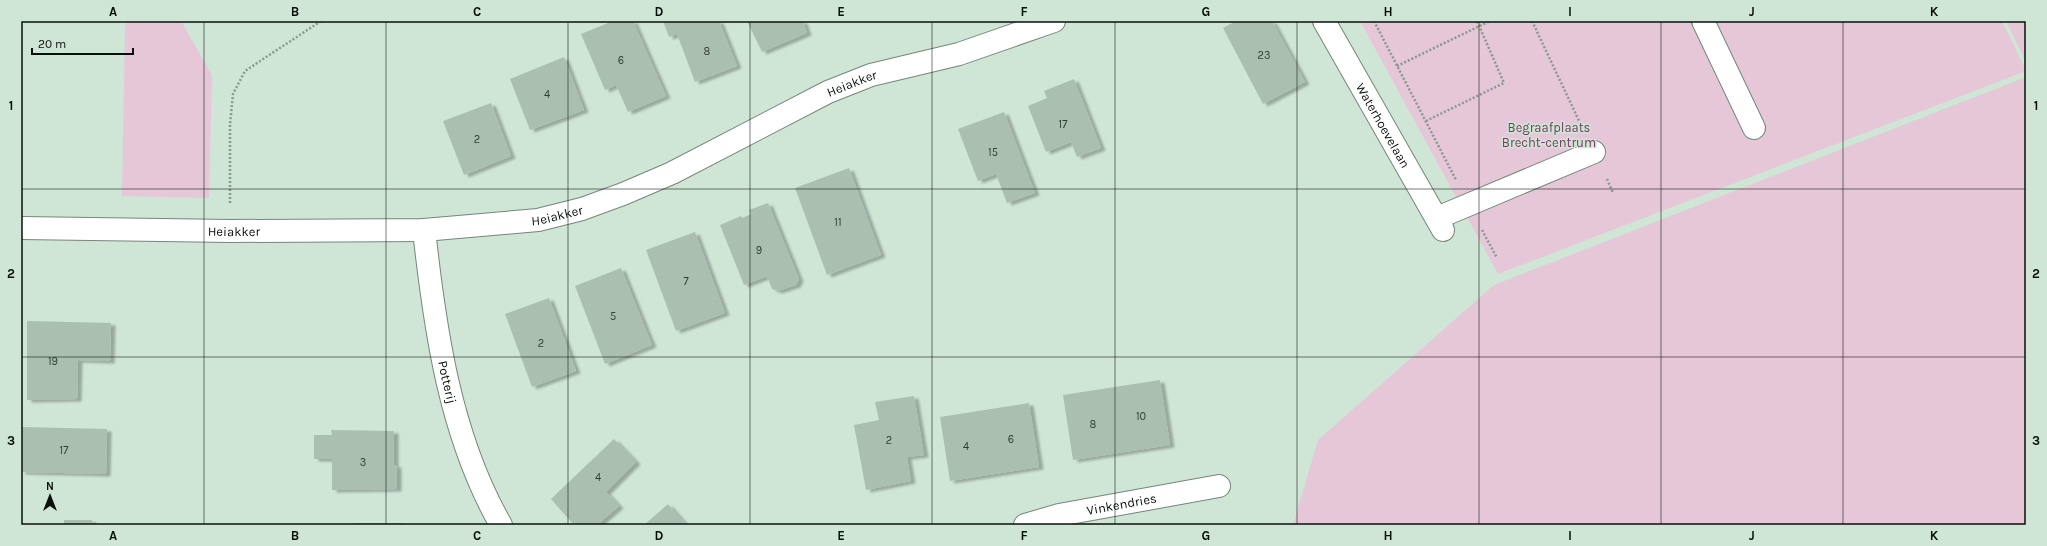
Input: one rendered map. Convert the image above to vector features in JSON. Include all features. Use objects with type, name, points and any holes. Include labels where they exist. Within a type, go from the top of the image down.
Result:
[{"type":"street","name":"Heiakker","points":[[21,228],[231,231],[424,230],[538,220],[582,209],[623,194],[672,173],[828,92],[871,75],[959,54],[1054,21]]},
{"type":"street","name":"Waterhoevelaan","points":[[1324,21],[1440,224],[1469,204]]},
{"type":"street","points":[[1703,21],[1754,128]]},
{"type":"street","points":[[1469,204],[1594,152]]},
{"type":"street","name":"Potterij","points":[[424,230],[435,322],[446,375],[472,462],[492,510],[501,525]]},
{"type":"street","name":"Vinkendries","points":[[1025,525],[1059,515],[1219,486]]},
{"type":"path","points":[[231,231],[230,124],[234,94],[245,72],[321,21]]},
{"type":"path","points":[[1374,21],[1469,204]]},
{"type":"path","points":[[1426,121],[1504,83],[1477,21]]},
{"type":"path","points":[[1397,66],[1490,21]]},
{"type":"path","points":[[1532,21],[1613,193]]},
{"type":"green space","points":[[128,21],[181,21],[212,75],[209,198],[122,196],[125,26]]},
{"type":"green space","name":"Begraafplaats Brecht-centrum","points":[[1360,21],[2002,21],[2026,71],[1498,274]]},
{"type":"green space","points":[[2006,21],[2026,21],[2026,62]]},
{"type":"green space","points":[[2026,77],[2026,525],[1293,525],[1318,440],[1494,285]]},
{"type":"building","points":[[613,21],[633,21],[666,96],[628,112],[616,85],[605,90],[581,34]]},
{"type":"building","points":[[663,21],[719,21],[737,66],[695,82],[677,34],[669,37]]},
{"type":"building","points":[[747,21],[803,21],[807,33],[762,52]]},
{"type":"building","points":[[1236,21],[1272,21],[1305,82],[1263,104],[1223,28]]},
{"type":"building","points":[[564,57],[584,110],[530,130],[510,79]]},
{"type":"building","points":[[1074,79],[1101,148],[1077,157],[1071,142],[1046,152],[1028,106],[1047,98],[1044,91]]},
{"type":"building","points":[[491,103],[511,156],[464,175],[443,121]]},
{"type":"building","points":[[1004,112],[1035,193],[1007,203],[996,174],[978,181],[958,129]]},
{"type":"building","points":[[849,168],[881,255],[827,275],[795,188]]},
{"type":"building","points":[[768,203],[799,279],[796,285],[778,291],[772,289],[767,276],[744,285],[720,225],[741,216],[742,218],[751,214],[749,210]]},
{"type":"building","points":[[695,232],[725,313],[676,331],[646,250]]},
{"type":"building","points":[[621,268],[652,345],[605,364],[575,286]]},
{"type":"building","points":[[549,298],[576,371],[532,387],[505,314]]},
{"type":"building","points":[[27,321],[111,323],[110,361],[78,360],[77,399],[27,400]]},
{"type":"building","points":[[1160,380],[1170,445],[1073,460],[1063,395]]},
{"type":"building","points":[[914,396],[924,455],[907,457],[911,481],[866,490],[854,425],[879,420],[875,402]]},
{"type":"building","points":[[1029,403],[1039,467],[950,481],[940,417]]},
{"type":"building","points":[[21,427],[107,429],[106,474],[21,472]]},
{"type":"building","points":[[331,430],[394,431],[394,465],[397,465],[397,489],[332,490],[332,459],[314,459],[314,435],[332,435]]},
{"type":"building","points":[[614,439],[636,462],[606,492],[619,506],[597,525],[578,525],[575,522],[573,524],[551,499]]},
{"type":"building","points":[[668,504],[686,525],[644,525]]},
{"type":"building","points":[[64,520],[92,520],[92,525],[64,525]]},
{"type":"building","points":[[354,523],[404,523],[405,525],[354,525]]}]
